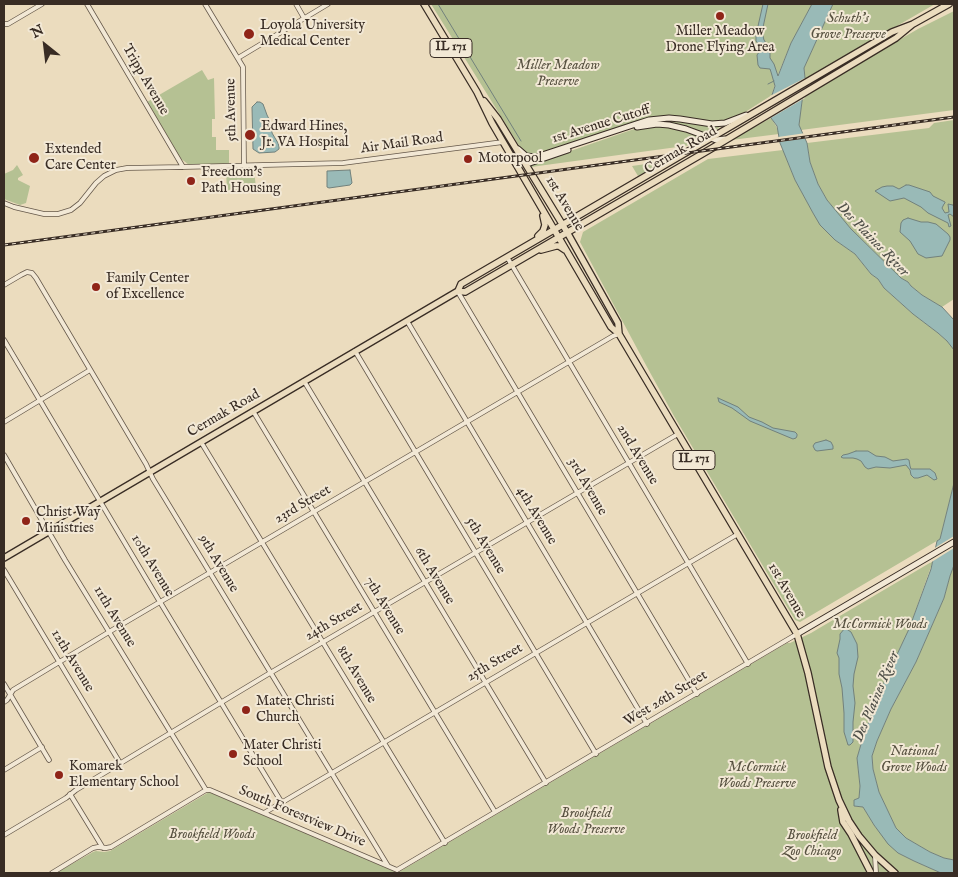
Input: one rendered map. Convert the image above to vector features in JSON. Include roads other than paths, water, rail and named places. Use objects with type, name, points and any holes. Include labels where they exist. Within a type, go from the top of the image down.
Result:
[{"type":"main road","name":"1st Avenue","points":[[424,4],[477,92],[500,142],[513,159],[611,327],[619,334],[797,634],[808,673],[828,767],[839,800],[854,829],[875,855],[895,873]]},
{"type":"main road","name":"Cermak Road","points":[[4,558],[406,321],[458,292],[465,292],[729,138],[949,4]]},
{"type":"main road","name":"Cermak Road","points":[[458,292],[461,284],[554,229],[892,32],[914,24]]},
{"type":"main road","name":"1st Avenue","points":[[477,92],[498,119],[567,232],[618,323],[619,334]]},
{"type":"main road","name":"1st Avenue Cutoff","points":[[516,148],[526,156],[536,157],[648,120],[675,118],[705,124],[718,124],[754,113]]},
{"type":"main road","name":"1st Avenue Cutoff","points":[[513,159],[530,163],[649,124],[677,126],[710,139],[729,138]]},
{"type":"main road","points":[[533,242],[543,231],[545,225],[539,204]]},
{"type":"main road","points":[[575,247],[574,236],[581,224]]},
{"type":"main road","points":[[534,252],[556,246],[567,252]]},
{"type":"main road","name":"West 26th Street","points":[[797,634],[954,542]]},
{"type":"main road","points":[[839,800],[843,822],[871,873]]},
{"type":"street","points":[[4,24],[42,4]]},
{"type":"street","name":"Tripp Avenue","points":[[87,4],[183,168]]},
{"type":"street","name":"5th Avenue","points":[[205,4],[243,68],[244,166]]},
{"type":"street","points":[[296,4],[304,18]]},
{"type":"street","points":[[238,58],[328,4]]},
{"type":"street","name":"Air Mail Road","points":[[4,203],[44,214],[58,214],[76,207],[100,179],[116,170],[126,168],[343,163],[500,142]]},
{"type":"street","name":"2nd Avenue","points":[[507,257],[748,664]]},
{"type":"street","name":"9th Avenue","points":[[4,285],[30,272],[36,278],[164,498],[388,866]]},
{"type":"street","name":"3rd Avenue","points":[[458,292],[697,694]]},
{"type":"street","name":"4th Avenue","points":[[406,321],[647,724]]},
{"type":"street","name":"23rd Street","points":[[4,702],[13,690],[210,572],[518,391],[619,334]]},
{"type":"street","name":"10th Avenue","points":[[4,340],[282,803]]},
{"type":"street","name":"5th Avenue","points":[[355,351],[596,754]]},
{"type":"street","points":[[4,422],[90,370]]},
{"type":"street","name":"6th Avenue","points":[[304,381],[546,783]]},
{"type":"street","name":"7th Avenue","points":[[253,412],[495,812]]},
{"type":"street","name":"24th Street","points":[[4,835],[221,702],[678,434]]},
{"type":"street","name":"8th Avenue","points":[[201,442],[445,843]]},
{"type":"street","name":"11th Avenue","points":[[4,455],[48,531],[206,790]]},
{"type":"street","name":"25th Street","points":[[264,813],[738,534]]},
{"type":"street","name":"12th Avenue","points":[[4,570],[120,763]]},
{"type":"street","name":"West 26th Street","points":[[388,866],[397,870],[445,843],[797,634]]},
{"type":"street","points":[[4,684],[50,760]]},
{"type":"street","points":[[4,770],[42,747]]},
{"type":"street","points":[[52,873],[93,848],[111,847],[206,790]]},
{"type":"street","name":"South Forestview Drive","points":[[206,790],[210,790],[388,866]]},
{"type":"street","points":[[70,794],[103,848]]},
{"type":"street","points":[[875,855],[876,873]]},
{"type":"water","points":[[763,4],[768,4],[762,32],[764,40],[770,49],[770,58],[778,76],[791,43],[812,4],[833,4],[804,68],[805,78],[799,125],[807,143],[810,162],[818,184],[827,200],[851,229],[901,278],[922,295],[942,307],[954,320],[954,350],[938,333],[884,288],[855,254],[835,240],[820,225],[813,213],[795,180],[780,143],[777,126],[771,118],[772,95],[775,86],[770,69],[760,68],[758,65],[757,55],[762,48],[756,41],[756,35]]},
{"type":"water","points":[[257,102],[263,104],[272,125],[272,133],[279,147],[275,152],[259,153],[253,149],[252,107]]},
{"type":"water","points":[[350,170],[352,183],[350,185],[327,187],[327,171]]},
{"type":"water","points":[[906,185],[930,192],[933,196],[945,202],[942,208],[945,213],[949,212],[948,204],[953,205],[954,217],[950,214],[948,215],[951,226],[949,227],[948,223],[904,198],[890,201],[875,191],[887,186],[899,189]]},
{"type":"water","points":[[908,218],[936,224],[948,234],[950,240],[942,256],[926,258],[918,254],[910,241],[900,232],[901,223]]},
{"type":"water","points":[[718,398],[738,407],[749,417],[773,428],[795,432],[797,436],[793,439],[750,421],[732,408],[719,402]]},
{"type":"water","points":[[826,440],[831,442],[833,449],[815,450],[813,446],[815,443]]},
{"type":"water","points":[[856,451],[868,451],[876,456],[885,457],[893,461],[907,459],[911,469],[930,469],[935,473],[937,479],[934,480],[927,475],[914,478],[906,465],[868,469],[857,459],[841,457]]},
{"type":"water","points":[[954,483],[954,565],[944,598],[916,662],[891,709],[872,756],[879,792],[896,828],[906,838],[930,852],[954,860],[954,873],[941,873],[898,853],[888,844],[863,807],[854,806],[854,800],[859,798],[860,786],[857,758],[864,734],[885,680],[909,629],[931,569]]},
{"type":"water","points":[[845,628],[851,632],[857,644],[858,657],[853,686],[855,703],[853,742],[850,745],[848,745],[844,732],[842,688],[837,653],[840,634]]},
{"type":"waterway","points":[[438,4],[521,141]]},
{"type":"waterway","points":[[768,84],[774,81]]},
{"type":"railway","points":[[4,245],[954,117]]},
{"type":"place","name":"Miller Meadow Drone Flying Area","points":[[720,16]]},
{"type":"place","name":"Loyola University Medical Center","points":[[249,34]]},
{"type":"place","name":"Edward Hines, Jr. VA Hospital","points":[[250,135]]},
{"type":"place","name":"Extended Care Center","points":[[34,158]]},
{"type":"place","name":"Motorpool","points":[[468,159]]},
{"type":"place","name":"Freedom's Path Housing","points":[[191,181]]},
{"type":"place","name":"Family Center of Excellence","points":[[96,287]]},
{"type":"place","name":"Christ Way Ministries","points":[[26,521]]},
{"type":"place","name":"Mater Christi Church","points":[[246,710]]},
{"type":"place","name":"Mater Christi School","points":[[233,754]]},
{"type":"place","name":"Komarek Elementary School","points":[[59,775]]},
{"type":"park label","name":"Schuth's Grove Preserve","points":[[848,28]]},
{"type":"park label","name":"Miller Meadow Preserve","points":[[558,74]]},
{"type":"park label","name":"McCormick Woods","points":[[880,625]]},
{"type":"park label","name":"National Grove Woods","points":[[914,760]]},
{"type":"park label","name":"McCormick Woods Preserve","points":[[757,776]]},
{"type":"park label","name":"Brookfield Woods Preserve","points":[[586,822]]},
{"type":"park label","name":"Brookfield Woods","points":[[212,835]]},
{"type":"park label","name":"Brookfield Zoo Chicago","points":[[812,844]]},
{"type":"water label","name":"Des Plaines River","points":[[872,240]]},
{"type":"water label","name":"Des Plaines River","points":[[877,697]]}]
